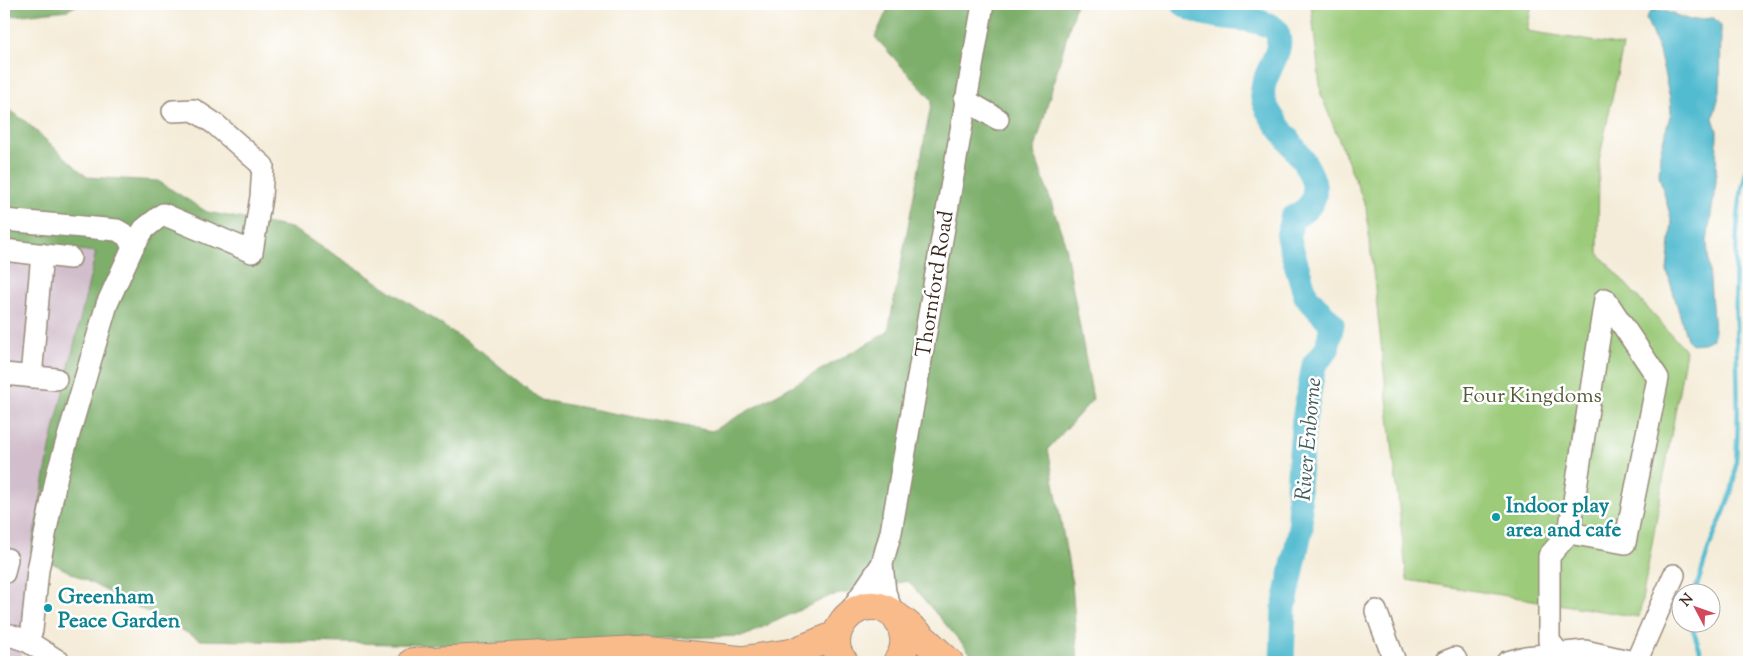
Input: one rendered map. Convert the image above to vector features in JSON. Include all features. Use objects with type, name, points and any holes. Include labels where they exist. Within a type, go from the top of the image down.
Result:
[{"type":"highway","points":[[413,662],[517,659],[638,650],[752,661],[791,653],[841,626],[854,610],[863,607],[876,607],[895,616],[949,662]]},
{"type":"highway","points":[[895,616],[903,628],[906,640],[902,657],[898,662]]},
{"type":"highway","points":[[841,626],[837,648],[844,662]]},
{"type":"highway","points":[[917,662],[923,662]]},
{"type":"street","name":"Thornford Road","points":[[841,626],[882,564],[891,532],[983,4]]},
{"type":"street","points":[[965,100],[998,119]]},
{"type":"street","points":[[35,650],[32,630],[38,570],[57,475],[107,304],[117,278],[133,247],[144,229],[163,214],[252,252],[262,197],[263,166],[215,124],[194,110],[173,111]]},
{"type":"street","points":[[4,220],[117,230],[128,236],[133,247]]},
{"type":"street","points":[[4,250],[70,258]]},
{"type":"street","points":[[31,377],[42,254]]},
{"type":"street","points":[[1560,658],[1549,641],[1549,556],[1569,533],[1605,299],[1658,378],[1625,543],[1569,533]]},
{"type":"street","points":[[4,374],[56,379]]},
{"type":"street","name":"Thornford Road","points":[[882,564],[886,592],[895,616]]},
{"type":"street","points":[[1507,662],[1525,657],[1560,658],[1585,651],[1634,662],[1674,575]]},
{"type":"street","points":[[1376,611],[1394,662]]},
{"type":"street","points":[[4,633],[60,662]]},
{"type":"street","points":[[1445,662],[1455,658],[1457,662]]},
{"type":"shaded area","points":[[4,246],[96,252],[51,443],[31,552],[21,662],[4,662]]},
{"type":"green space","points":[[4,4],[79,4],[68,10],[4,17]]},
{"type":"green space","points":[[890,4],[1076,4],[1034,152],[1064,240],[1093,399],[1048,449],[1072,583],[1078,662],[1003,662],[972,655],[908,581],[830,596],[744,636],[443,645],[201,640],[31,552],[51,443],[96,252],[4,241],[4,106],[25,121],[87,177],[158,181],[207,212],[291,228],[353,266],[481,351],[541,400],[712,431],[888,332],[932,100],[875,37]]},
{"type":"green space","name":"Four Kingdoms","points":[[1311,4],[1532,4],[1527,31],[1623,46],[1599,161],[1598,253],[1686,351],[1639,617],[1407,580],[1366,207],[1321,95]]},
{"type":"water","points":[[1661,10],[1690,20],[1714,18],[1721,26],[1720,92],[1713,118],[1717,131],[1716,182],[1707,242],[1714,332],[1713,339],[1703,343],[1692,344],[1687,339],[1667,271],[1672,222],[1659,175],[1660,153],[1671,112],[1670,98],[1659,51],[1646,18],[1651,11]]},
{"type":"waterway","name":"River Enborne","points":[[1184,4],[1206,14],[1255,21],[1275,29],[1278,47],[1264,83],[1264,102],[1271,116],[1305,164],[1312,179],[1314,194],[1308,207],[1292,218],[1288,237],[1306,296],[1332,324],[1327,349],[1314,365],[1304,419],[1298,486],[1301,527],[1284,608],[1282,662]]},
{"type":"waterway","points":[[1697,584],[1734,481],[1738,418],[1735,283],[1737,233],[1749,151]]},
{"type":"waterway","points":[[1694,634],[1700,650],[1700,662]]},
{"type":"place","name":"Indoor play area and cafe","points":[[1496,517]]},
{"type":"place","name":"Greenham Peace Garden","points":[[48,608]]}]
